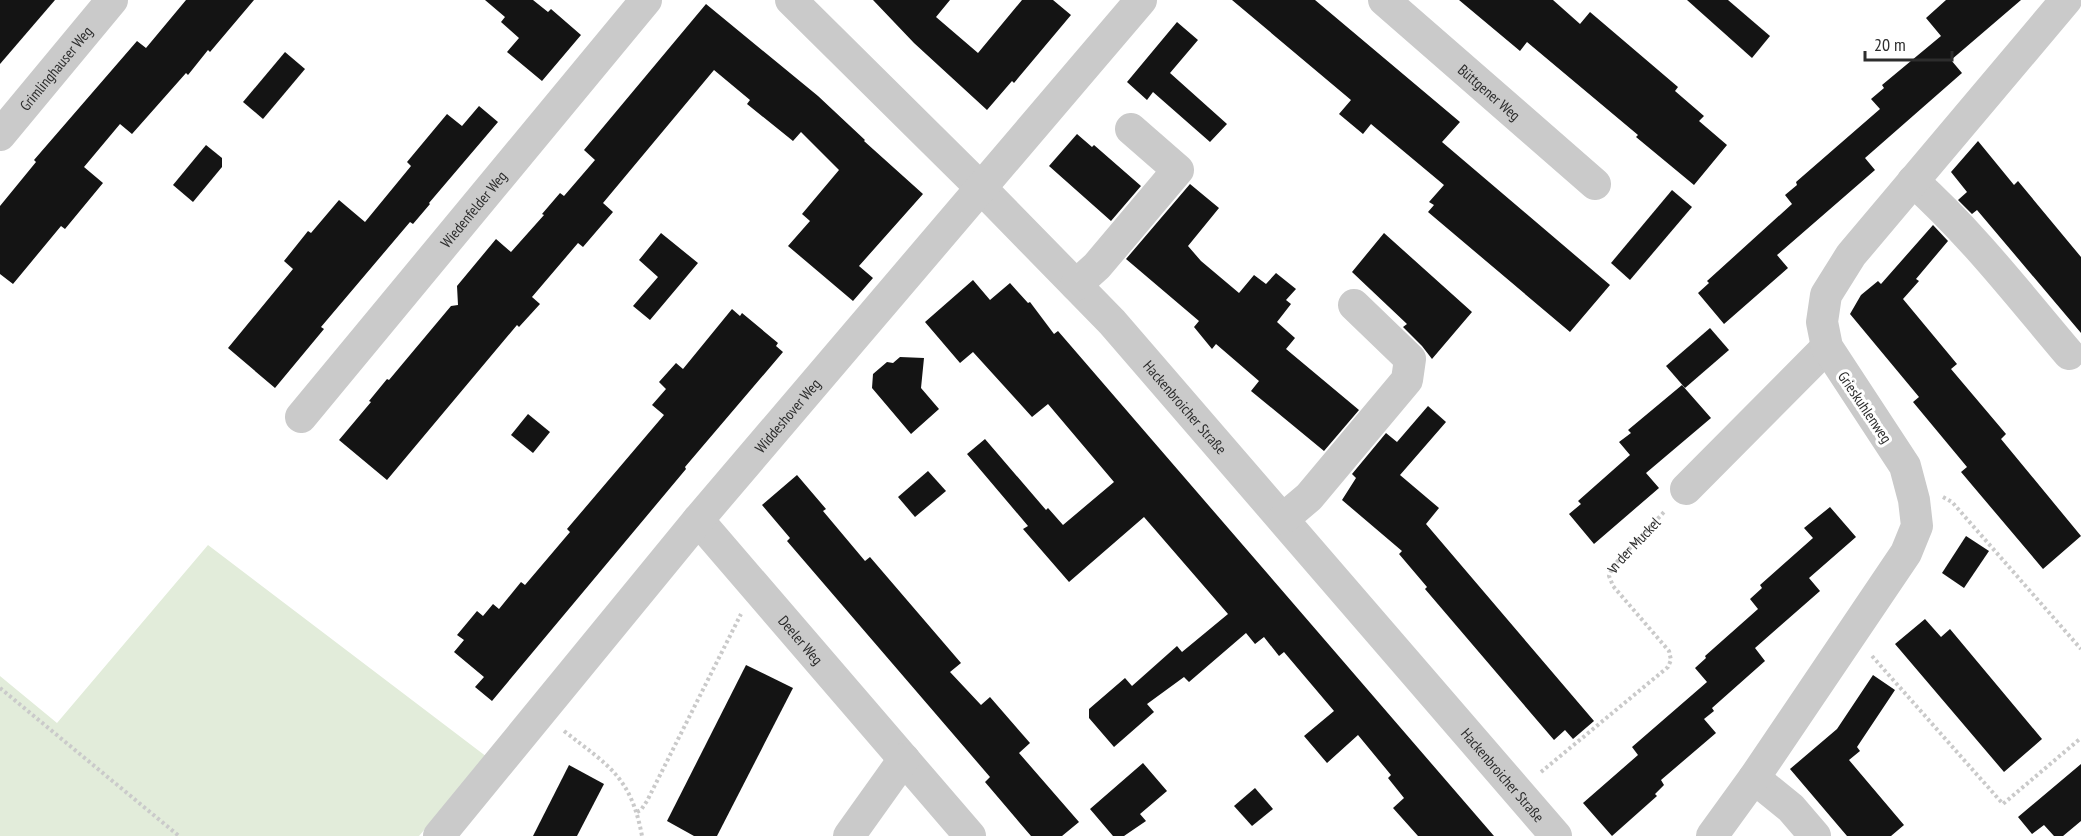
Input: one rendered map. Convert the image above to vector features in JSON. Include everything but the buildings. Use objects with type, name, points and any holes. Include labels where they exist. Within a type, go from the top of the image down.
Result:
[{"type":"street","name":"Grimlinghauser Weg","points":[[0,135],[112,0]]},
{"type":"street","name":"Wiedenfelder Weg","points":[[301,417],[645,0]]},
{"type":"street","name":"Hackenbroicher Straße","points":[[791,0],[981,188],[1112,322],[1556,836]]},
{"type":"street","name":"Widdeshover Weg","points":[[439,836],[698,520],[1141,0]]},
{"type":"street","name":"Büttgener Weg","points":[[1384,0],[1595,184]]},
{"type":"street","name":"Grieskuhlenweg","points":[[1712,836],[1754,778],[1906,553],[1917,526],[1914,500],[1905,466],[1827,347],[1822,322],[1826,295],[1851,255],[2067,0]]},
{"type":"street","points":[[1076,285],[1097,266],[1179,170],[1131,129]]},
{"type":"street","points":[[1913,181],[1934,200],[1985,256],[2069,354]]},
{"type":"street","points":[[1283,519],[1309,497],[1407,380],[1410,359],[1354,305]]},
{"type":"street","points":[[1686,489],[1827,347]]},
{"type":"street","name":"Deeler Weg","points":[[698,520],[970,836]]},
{"type":"street","points":[[849,836],[904,759]]},
{"type":"street","points":[[1754,778],[1791,808],[1815,836]]},
{"type":"path","name":"In der Muckel","points":[[1518,792],[1668,667],[1671,660],[1669,651],[1613,586],[1609,576],[1612,566],[1686,489]]},
{"type":"path","points":[[1914,500],[1940,495],[1952,502],[2081,649]]},
{"type":"path","points":[[637,812],[647,801],[755,586]]},
{"type":"path","points":[[1851,632],[2002,804],[2081,738]]},
{"type":"path","points":[[0,688],[179,836]]},
{"type":"path","points":[[540,712],[612,769],[627,789],[637,812],[642,836]]},
{"type":"green space","points":[[208,545],[487,757],[419,836],[0,836],[0,676],[57,723]]}]
